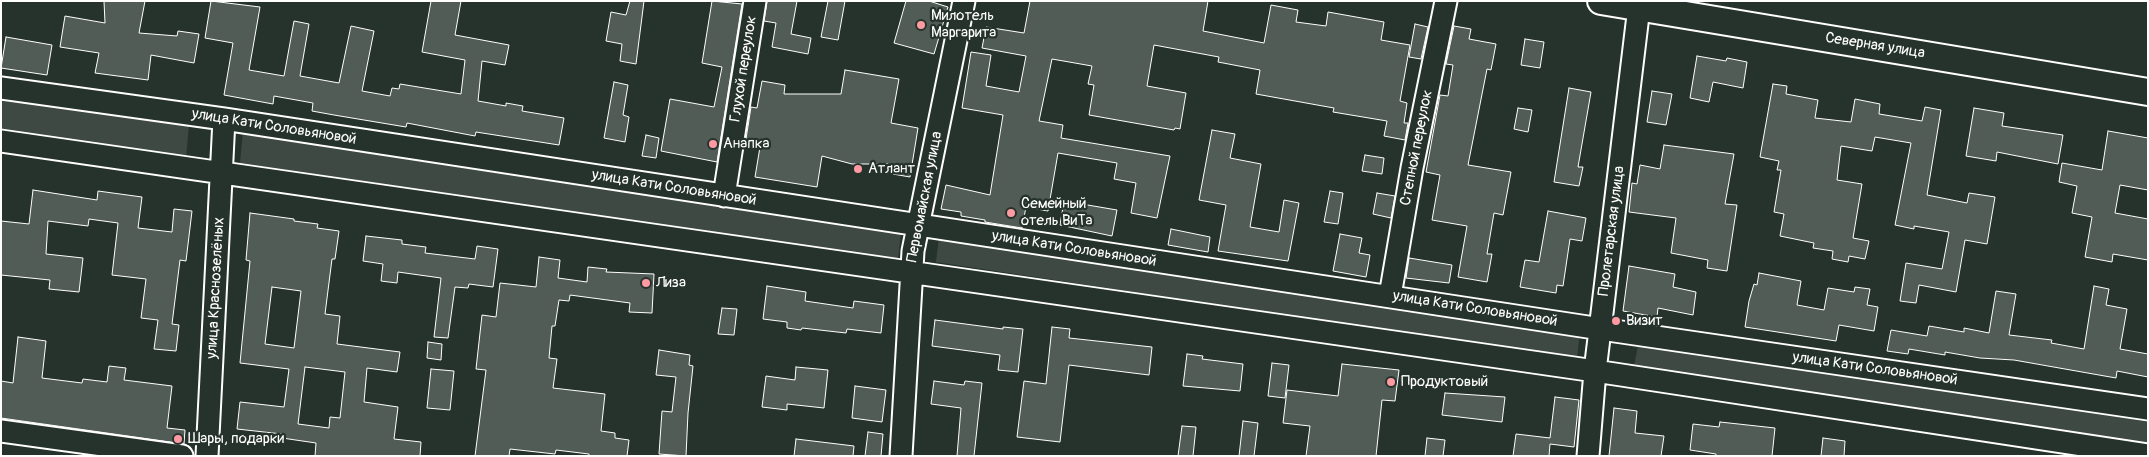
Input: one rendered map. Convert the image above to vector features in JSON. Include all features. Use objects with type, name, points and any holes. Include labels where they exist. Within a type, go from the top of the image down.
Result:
[{"type":"street","name":"Глухой переулок","points":[[724,196],[755,1]]},
{"type":"street","name":"Первомайская улица","points":[[901,456],[912,273],[919,225],[964,1]]},
{"type":"street","name":"Степной переулок","points":[[1390,296],[1412,168],[1446,1]]},
{"type":"street","name":"Северная улица","points":[[1601,1],[2148,92]]},
{"type":"street","name":"Пролетарская улица","points":[[1588,456],[1595,371],[1639,7]]},
{"type":"street","name":"улица Кати Соловьяновой","points":[[1,88],[224,119],[1601,329],[2148,409]]},
{"type":"street","name":"улица Краснозелёных","points":[[207,456],[224,119]]},
{"type":"street","points":[[1,141],[1595,371],[2148,455]]},
{"type":"street","points":[[1,431],[182,456]]},
{"type":"shaded area","points":[[1,97],[189,124],[186,158],[1,134]]},
{"type":"shaded area","points":[[243,132],[901,234],[898,259],[240,163]]},
{"type":"shaded area","points":[[939,237],[1580,331],[1577,359],[936,262]]},
{"type":"shaded area","points":[[1639,340],[2148,414],[2148,449],[1633,372]]},
{"type":"building","points":[[104,1],[145,1],[139,33],[177,36],[178,31],[199,34],[194,63],[151,55],[148,80],[95,73],[99,53],[60,47],[65,16],[105,23]]},
{"type":"building","points":[[211,1],[260,7],[249,70],[284,76],[294,21],[309,24],[300,76],[339,83],[351,26],[374,31],[362,91],[390,96],[392,88],[399,89],[400,84],[461,94],[465,60],[422,52],[431,1],[461,1],[455,35],[509,45],[505,65],[482,61],[478,101],[506,106],[506,103],[523,106],[522,111],[564,118],[559,145],[476,132],[475,136],[407,123],[406,127],[334,115],[312,111],[313,103],[274,96],[273,104],[224,95],[233,43],[205,38]]},
{"type":"building","points":[[630,1],[644,1],[636,64],[620,61],[622,44],[606,41],[611,12],[626,15]]},
{"type":"building","points":[[712,1],[742,4],[717,162],[661,151],[670,99],[714,107],[722,67],[702,63]]},
{"type":"building","points":[[767,1],[797,1],[791,34],[811,38],[808,54],[772,47],[776,23],[764,21]]},
{"type":"building","points":[[828,1],[845,1],[838,40],[821,37]]},
{"type":"building","name":"Милотель Маргарита","points":[[906,1],[929,1],[948,7],[934,54],[894,43]]},
{"type":"building","points":[[1030,1],[1208,1],[1203,31],[1264,43],[1271,5],[1298,10],[1296,22],[1326,26],[1328,12],[1384,22],[1381,40],[1410,45],[1400,101],[1407,103],[1404,123],[1408,123],[1405,140],[1384,136],[1387,121],[1333,112],[1334,108],[1256,94],[1260,70],[1218,62],[1219,57],[1154,45],[1147,86],[1186,93],[1180,129],[1175,128],[1174,130],[1089,115],[1094,85],[1088,84],[1092,66],[1052,59],[1039,121],[1063,125],[1061,138],[1170,156],[1157,218],[1131,213],[1136,183],[1114,179],[1117,163],[1058,153],[1048,211],[1026,207],[1022,228],[985,222],[985,220],[961,216],[961,212],[941,209],[946,185],[990,195],[1003,115],[962,108],[971,52],[991,55],[986,86],[1019,92],[1026,56],[982,48],[986,27],[1024,33]]},
{"type":"building","points":[[1415,24],[1428,27],[1421,59],[1409,57]]},
{"type":"building","points":[[1454,26],[1471,29],[1469,39],[1496,44],[1491,70],[1487,69],[1468,165],[1511,172],[1503,215],[1494,213],[1487,254],[1492,254],[1487,282],[1458,277],[1467,226],[1432,220],[1440,175],[1426,172],[1440,95],[1448,96],[1453,65],[1446,64]]},
{"type":"building","points":[[6,37],[52,45],[47,75],[1,68]]},
{"type":"building","points":[[1525,39],[1544,42],[1540,68],[1521,65]]},
{"type":"building","points":[[1697,56],[1726,61],[1727,58],[1747,62],[1743,88],[1713,82],[1709,102],[1690,98]]},
{"type":"building","points":[[845,70],[899,79],[891,123],[918,128],[910,177],[887,173],[888,164],[852,164],[822,156],[817,187],[755,177],[761,141],[746,139],[751,107],[757,108],[762,81],[785,85],[784,94],[841,94]]},
{"type":"building","points":[[614,82],[628,85],[623,115],[629,117],[625,142],[604,138]]},
{"type":"building","points":[[1773,84],[1787,86],[1786,94],[1818,100],[1815,118],[1851,122],[1855,99],[1880,104],[1879,114],[1922,121],[1925,107],[1941,110],[1927,195],[1967,203],[1969,193],[1995,197],[1987,244],[1965,240],[1956,292],[1919,285],[1916,303],[1900,301],[1906,263],[1942,269],[1949,232],[1914,226],[1914,229],[1895,225],[1911,143],[1875,137],[1872,151],[1841,146],[1837,180],[1862,184],[1853,238],[1869,241],[1865,259],[1849,256],[1848,262],[1832,259],[1833,251],[1813,248],[1814,243],[1780,236],[1784,214],[1774,212],[1781,170],[1777,170],[1779,161],[1760,157]]},
{"type":"building","points":[[1569,88],[1591,92],[1578,167],[1583,167],[1579,186],[1554,182]]},
{"type":"building","points":[[1652,91],[1672,94],[1666,125],[1647,122]]},
{"type":"building","points":[[1518,108],[1532,110],[1528,132],[1514,129]]},
{"type":"building","points":[[1974,108],[2004,113],[2002,126],[2063,135],[2058,164],[1997,152],[1996,161],[1966,156]]},
{"type":"building","points":[[1212,130],[1235,134],[1230,158],[1261,164],[1250,227],[1279,232],[1284,200],[1299,203],[1288,261],[1218,251],[1226,205],[1199,200]]},
{"type":"building","points":[[2108,131],[2148,138],[2148,190],[2120,185],[2115,213],[2148,219],[2148,260],[2113,254],[2112,262],[2085,257],[2092,217],[2072,213],[2077,186],[2059,182],[2062,163],[2102,170]]},
{"type":"building","points":[[646,135],[659,138],[656,158],[642,156]]},
{"type":"building","points":[[1664,145],[1734,154],[1725,204],[1737,205],[1727,271],[1707,268],[1708,260],[1671,253],[1676,218],[1629,212],[1632,183],[1637,184],[1640,165],[1660,169]]},
{"type":"building","points":[[1365,155],[1384,158],[1382,174],[1362,171]]},
{"type":"building","points":[[33,190],[97,200],[98,191],[142,197],[138,228],[172,232],[174,209],[192,211],[186,261],[180,260],[172,324],[179,325],[176,351],[154,349],[158,320],[141,318],[146,279],[112,275],[118,223],[89,219],[88,226],[48,221],[46,254],[83,258],[79,292],[49,289],[50,280],[1,275],[1,221],[29,224]]},
{"type":"building","points":[[1330,191],[1343,193],[1338,224],[1324,222]]},
{"type":"building","points":[[1377,193],[1395,196],[1391,218],[1373,214]]},
{"type":"building","points":[[1064,201],[1117,210],[1112,236],[1060,225]]},
{"type":"building","points":[[1548,211],[1586,218],[1582,241],[1570,239],[1563,286],[1557,285],[1556,293],[1520,287],[1525,260],[1539,262]]},
{"type":"building","points":[[250,213],[294,219],[294,221],[318,224],[317,228],[339,231],[335,259],[332,259],[325,314],[340,316],[337,344],[400,352],[397,372],[367,368],[364,402],[398,407],[394,439],[421,442],[420,456],[315,456],[316,443],[282,438],[282,434],[237,429],[240,402],[284,407],[289,369],[240,363],[250,261],[246,260]],"holes":[[[272,287],[301,291],[294,348],[265,344]],[[305,367],[345,372],[340,418],[330,417],[329,428],[298,424]]]},
{"type":"building","points":[[1171,229],[1210,237],[1208,252],[1168,245]]},
{"type":"building","points":[[1340,234],[1362,238],[1359,253],[1370,255],[1366,277],[1333,271]]},
{"type":"building","points":[[366,236],[402,240],[402,244],[426,247],[425,253],[475,259],[477,246],[498,249],[493,287],[469,284],[468,288],[455,287],[448,338],[434,337],[441,278],[398,272],[397,283],[381,281],[383,264],[363,261]]},
{"type":"building","points":[[539,257],[560,260],[558,278],[587,282],[588,267],[607,269],[606,272],[654,274],[652,313],[629,312],[630,303],[570,295],[569,301],[559,300],[555,326],[552,326],[549,358],[557,359],[553,388],[605,394],[601,431],[615,433],[615,438],[629,440],[627,456],[589,456],[589,454],[556,450],[555,454],[510,449],[509,456],[475,456],[486,370],[476,369],[482,315],[496,317],[500,283],[536,287]]},
{"type":"building","points":[[1409,258],[1452,265],[1449,283],[1406,278]]},
{"type":"building","points":[[1629,266],[1675,274],[1673,287],[1696,292],[1693,315],[1658,308],[1657,317],[1623,311]]},
{"type":"building","points":[[1759,273],[1801,281],[1797,305],[1824,310],[1828,288],[1854,292],[1855,287],[1870,289],[1867,305],[1878,307],[1874,331],[1839,325],[1836,341],[1745,327],[1749,301],[1754,284],[1757,285]]},
{"type":"building","points":[[767,286],[806,292],[805,301],[853,308],[854,301],[884,305],[881,333],[847,329],[846,333],[802,328],[801,330],[787,328],[787,322],[763,319]]},
{"type":"building","points":[[2094,286],[2109,289],[2106,305],[2127,309],[2120,349],[2148,354],[2148,377],[2117,371],[2116,378],[2014,360],[1980,358],[1945,352],[1945,355],[1909,349],[1908,354],[1887,351],[1891,330],[1927,336],[1929,326],[1964,332],[1964,328],[1989,333],[1996,291],[2016,294],[2009,335],[2052,340],[2051,343],[2084,349]]},
{"type":"building","points":[[722,308],[737,309],[734,335],[718,334]]},
{"type":"building","points":[[935,320],[1003,329],[1003,327],[1023,329],[1018,372],[998,370],[1000,355],[932,346]]},
{"type":"building","points":[[1052,327],[1070,329],[1069,338],[1152,347],[1149,375],[1069,365],[1060,442],[1017,437],[1024,381],[1046,384]]},
{"type":"building","points":[[18,337],[46,341],[42,378],[82,383],[83,379],[107,382],[109,366],[126,368],[124,380],[172,386],[167,428],[185,430],[184,444],[1,418],[1,381],[13,383]]},
{"type":"building","points":[[428,342],[442,344],[441,360],[427,358]]},
{"type":"building","points":[[659,350],[690,355],[689,365],[693,366],[686,456],[659,454],[662,411],[672,412],[676,377],[656,375]]},
{"type":"building","points":[[1187,354],[1203,356],[1202,359],[1243,364],[1240,391],[1183,386]]},
{"type":"building","points":[[1272,363],[1289,365],[1285,398],[1268,396]]},
{"type":"building","points":[[1342,364],[1399,370],[1395,401],[1382,400],[1376,456],[1306,456],[1310,426],[1283,423],[1287,390],[1338,396]]},
{"type":"building","points":[[796,367],[828,370],[824,408],[787,404],[787,410],[762,407],[766,376],[795,380]]},
{"type":"building","points":[[431,369],[454,371],[450,410],[427,408]]},
{"type":"building","points":[[934,381],[964,385],[965,381],[982,383],[974,456],[957,456],[961,408],[931,404]]},
{"type":"building","points":[[855,386],[886,390],[882,422],[852,418]]},
{"type":"building","points":[[1445,393],[1505,397],[1502,422],[1442,415]]},
{"type":"building","points":[[1555,397],[1579,400],[1574,447],[1550,444],[1549,456],[1513,456],[1516,434],[1550,438]]},
{"type":"building","points":[[1614,408],[1637,411],[1635,433],[1664,436],[1661,456],[1609,456]]},
{"type":"building","points":[[1243,421],[1258,423],[1254,456],[1239,456]]},
{"type":"building","points":[[1720,422],[1775,428],[1772,456],[1716,456],[1716,454],[1690,450],[1693,424],[1719,427]]},
{"type":"building","points":[[1182,426],[1196,427],[1193,456],[1178,456]]},
{"type":"building","points":[[868,432],[883,434],[881,456],[865,456]]},
{"type":"building","points":[[1427,438],[1445,440],[1443,456],[1425,456]]},
{"type":"building","points":[[1823,438],[1845,441],[1844,456],[1821,456]]},
{"type":"building","points":[[796,439],[854,446],[853,456],[794,456]]},
{"type":"place","name":"Милотель Маргарита","points":[[921,25]]},
{"type":"place","name":"Анапка","points":[[713,144]]},
{"type":"place","name":"Атлант","points":[[858,169]]},
{"type":"place","name":"Семейный отель ВиТа","points":[[1011,213]]},
{"type":"place","name":"Лиза","points":[[646,283]]},
{"type":"place","name":"Визит","points":[[1616,321]]},
{"type":"place","name":"Продуктовый","points":[[1391,382]]},
{"type":"place","name":"Шары, подарки","points":[[178,439]]}]
